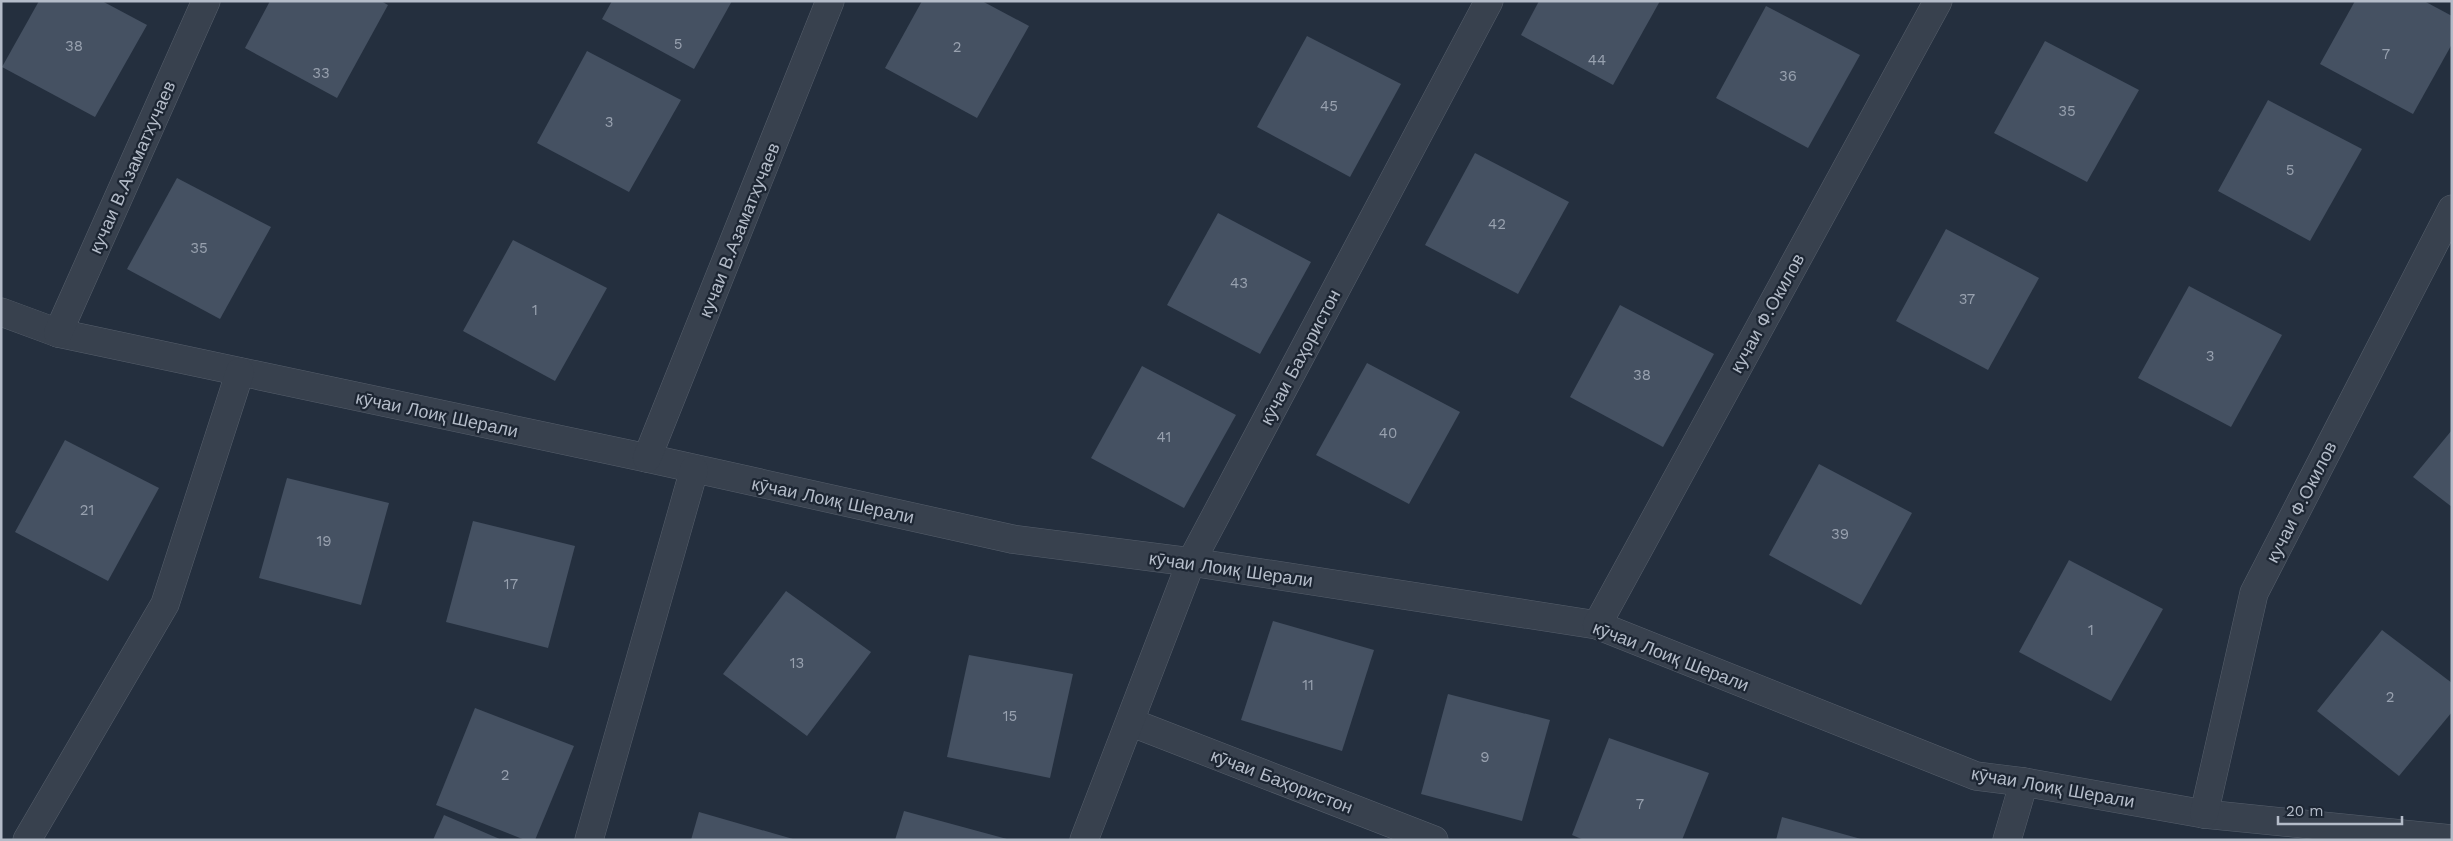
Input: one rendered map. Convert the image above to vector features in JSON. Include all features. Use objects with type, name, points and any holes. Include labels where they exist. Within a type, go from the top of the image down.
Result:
[{"type":"street","name":"кучаи В.Азаматхучаев","points":[[58,333],[206,1]]},
{"type":"street","name":"кучаи В.Азаматхучаев","points":[[647,458],[830,1]]},
{"type":"street","name":"кӯчаи Баҳористон","points":[[1084,840],[1191,562],[1489,1]]},
{"type":"street","name":"кучаи Ф.Окилов","points":[[1597,625],[1938,1]]},
{"type":"street","name":"кучаи Ф.Окилов","points":[[2204,814],[2254,593],[2452,209]]},
{"type":"street","name":"кӯчаи Лоиқ Шерали","points":[[1,312],[58,333],[647,458],[694,470],[1012,539],[1191,562],[1597,625],[1976,776],[2024,782],[2204,814],[2452,839]]},
{"type":"street","points":[[27,840],[166,604],[240,372]]},
{"type":"street","points":[[589,840],[694,470]]},
{"type":"street","name":"кӯчаи Баҳористон","points":[[1130,722],[1434,840]]},
{"type":"street","points":[[2007,840],[2024,782]]},
{"type":"building","points":[[39,1],[102,1],[147,25],[95,117],[2,67]]},
{"type":"building","points":[[270,1],[381,1],[388,5],[337,98],[245,48]]},
{"type":"building","points":[[612,1],[732,1],[694,69],[602,19]]},
{"type":"building","points":[[922,1],[982,1],[1029,26],[977,118],[885,68]]},
{"type":"building","points":[[1539,1],[1660,1],[1613,85],[1521,35]]},
{"type":"building","points":[[2355,1],[2424,1],[2452,16],[2452,44],[2413,114],[2320,64]]},
{"type":"building","points":[[1766,6],[1860,55],[1808,148],[1716,98]]},
{"type":"building","points":[[1307,36],[1401,84],[1350,177],[1257,127]]},
{"type":"building","points":[[2045,41],[2139,90],[2087,182],[1994,133]]},
{"type":"building","points":[[587,51],[681,100],[629,192],[537,143]]},
{"type":"building","points":[[2268,100],[2362,149],[2310,241],[2218,191]]},
{"type":"building","points":[[1475,153],[1569,202],[1518,294],[1425,245]]},
{"type":"building","points":[[177,178],[271,227],[220,319],[127,269]]},
{"type":"building","points":[[1218,213],[1311,262],[1260,354],[1167,305]]},
{"type":"building","points":[[1946,229],[2039,278],[1988,370],[1896,321]]},
{"type":"building","points":[[513,240],[607,288],[555,381],[463,331]]},
{"type":"building","points":[[2189,286],[2282,335],[2231,427],[2138,378]]},
{"type":"building","points":[[1620,305],[1714,354],[1663,447],[1570,397]]},
{"type":"building","points":[[1367,363],[1460,412],[1409,504],[1316,455]]},
{"type":"building","points":[[1142,366],[1236,415],[1184,508],[1091,458]]},
{"type":"building","points":[[2452,430],[2452,507],[2413,477]]},
{"type":"building","points":[[65,440],[159,488],[108,581],[15,532]]},
{"type":"building","points":[[1819,464],[1912,513],[1861,605],[1769,555]]},
{"type":"building","points":[[287,478],[389,503],[361,605],[259,578]]},
{"type":"building","points":[[473,521],[575,546],[548,648],[446,622]]},
{"type":"building","points":[[2069,560],[2163,609],[2111,701],[2019,652]]},
{"type":"building","points":[[786,591],[871,652],[807,736],[723,674]]},
{"type":"building","points":[[1273,621],[1374,650],[1342,751],[1241,720]]},
{"type":"building","points":[[2382,630],[2452,683],[2452,712],[2399,776],[2317,711]]},
{"type":"building","points":[[969,655],[1073,674],[1050,778],[947,757]]},
{"type":"building","points":[[1448,694],[1550,720],[1522,821],[1421,794]]},
{"type":"building","points":[[475,708],[574,746],[535,840],[525,840],[436,805]]},
{"type":"building","points":[[1609,738],[1709,773],[1682,840],[1584,840],[1572,835]]},
{"type":"building","points":[[904,811],[1007,839],[1007,840],[895,840]]},
{"type":"building","points":[[699,812],[793,839],[793,840],[691,840]]},
{"type":"building","points":[[444,815],[502,840],[433,840]]},
{"type":"building","points":[[1782,817],[1861,839],[1861,840],[1776,840]]}]
